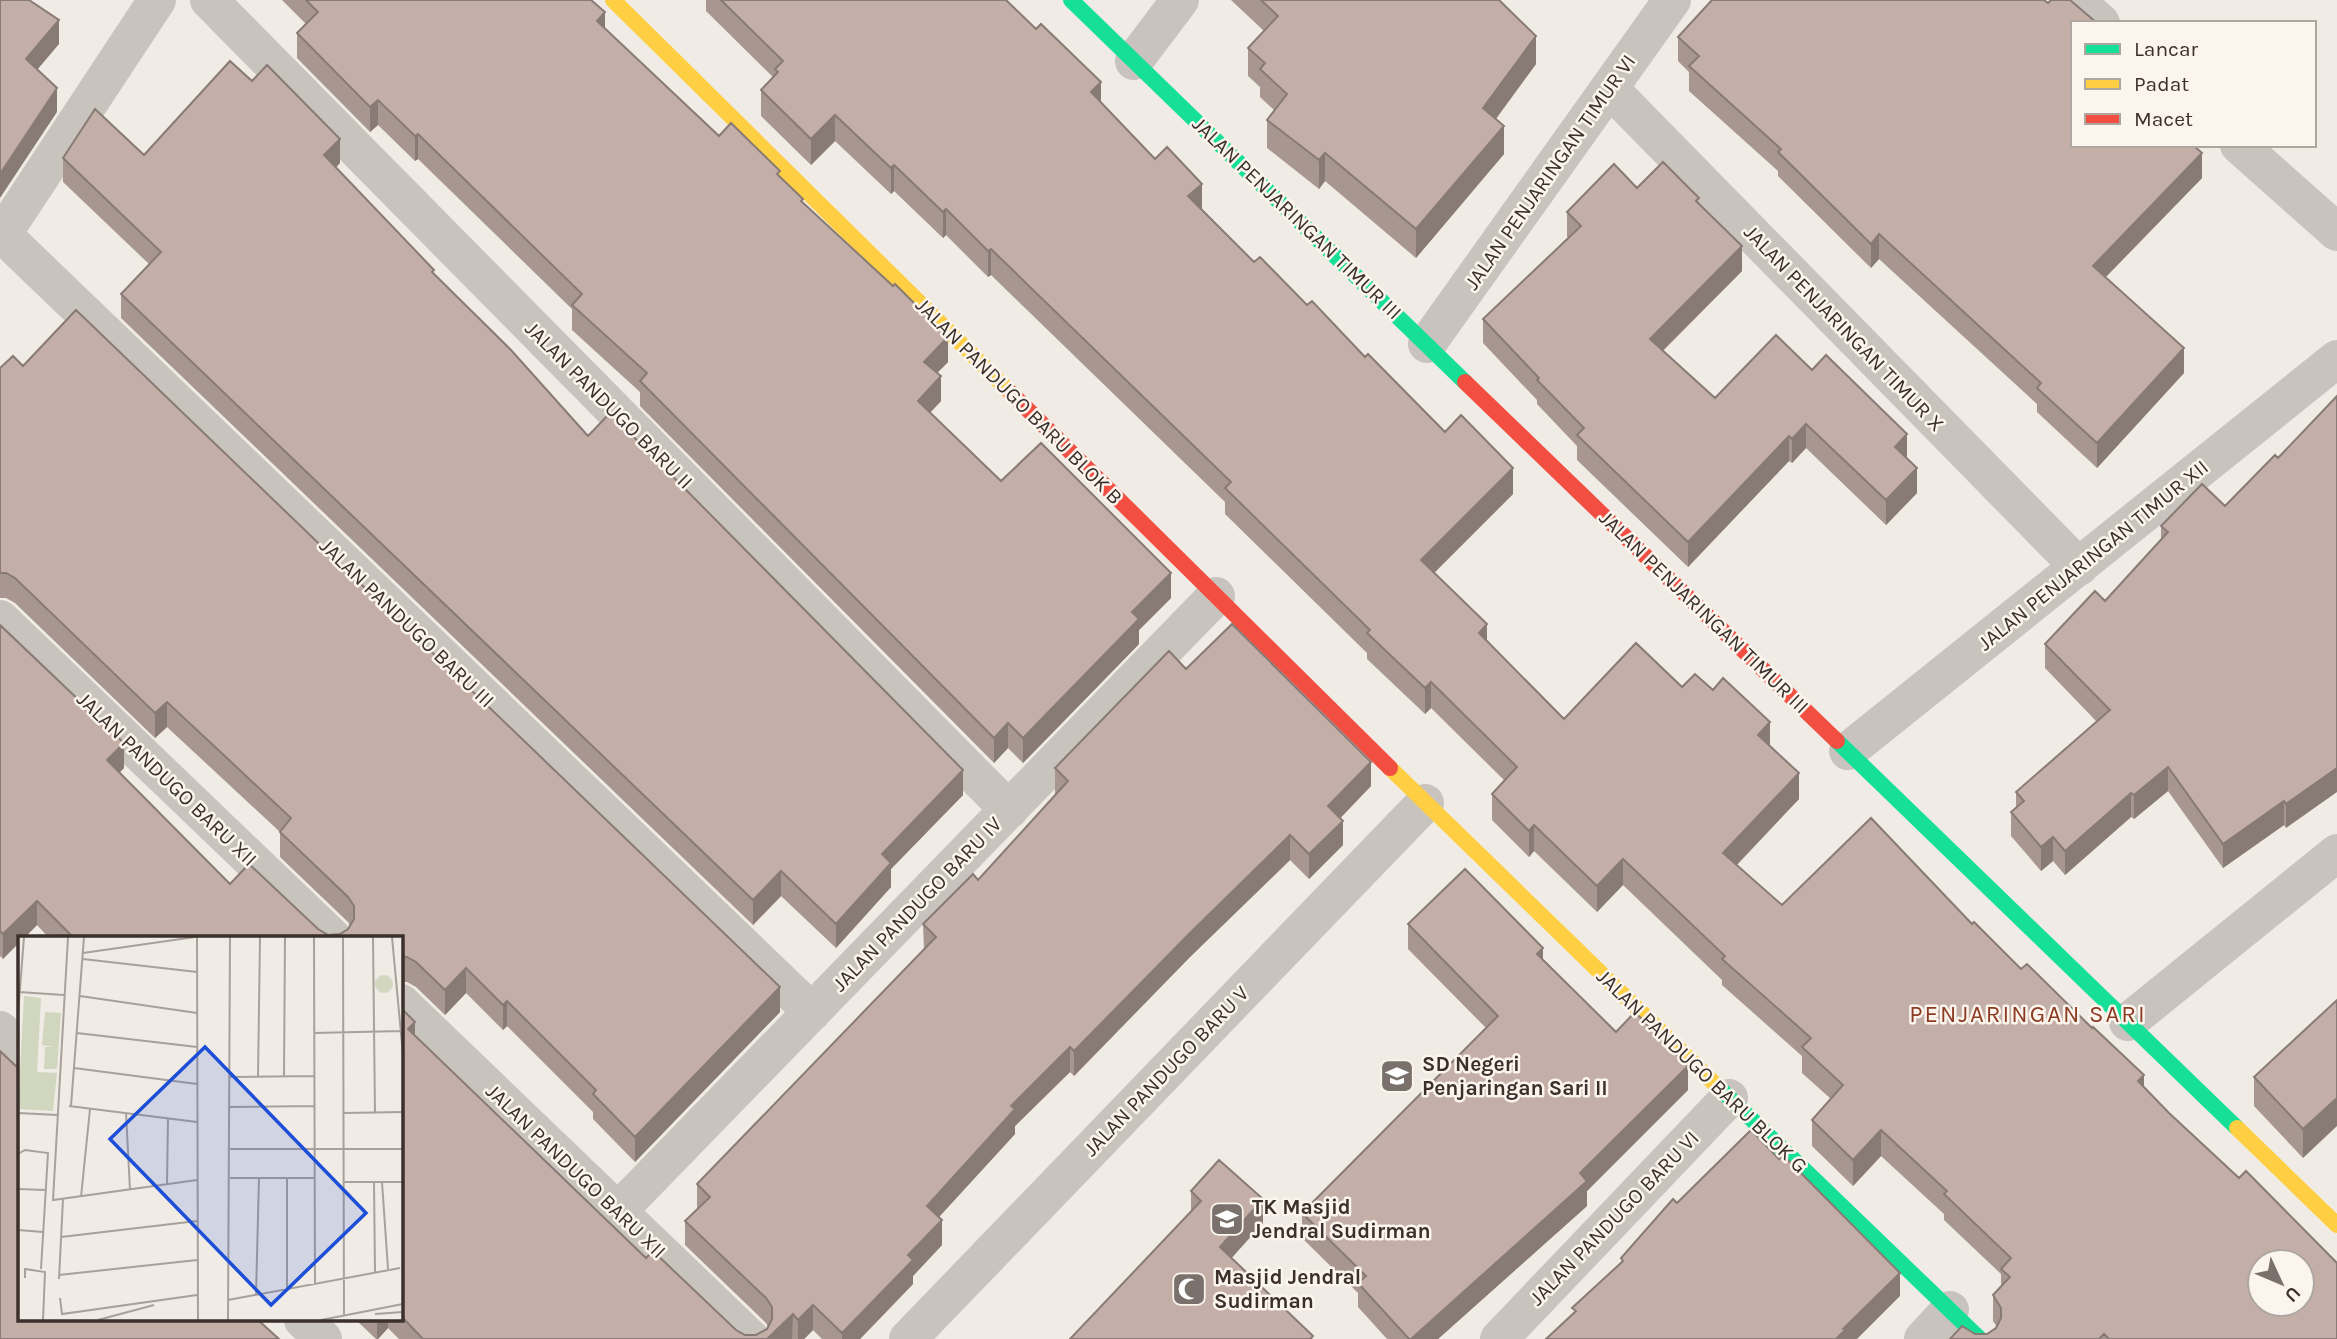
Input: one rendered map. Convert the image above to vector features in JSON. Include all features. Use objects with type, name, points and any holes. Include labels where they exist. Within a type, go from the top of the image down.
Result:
[{"type":"street","points":[[1,237],[157,0]]},
{"type":"street","name":"JALAN PANDUGO BARU II","points":[[209,0],[1009,810]]},
{"type":"street","name":"JALAN PANDUGO BARU BLOK B","points":[[614,0],[1425,803]]},
{"type":"street","name":"JALAN PENJARINGAN TIMUR III","points":[[1071,0],[2337,1225]]},
{"type":"street","points":[[1134,61],[1180,0]]},
{"type":"street","name":"JALAN PENJARINGAN TIMUR VI","points":[[1427,344],[1672,0]]},
{"type":"street","points":[[2075,0],[2099,21]]},
{"type":"street","name":"JALAN PENJARINGAN TIMUR X","points":[[1609,88],[2079,567]]},
{"type":"street","points":[[2241,147],[2337,232]]},
{"type":"street","name":"JALAN PANDUGO BARU III","points":[[1,237],[812,1012]]},
{"type":"street","name":"JALAN PENJARINGAN TIMUR XII","points":[[1848,751],[2337,359]]},
{"type":"street","name":"JALAN PANDUGO BARU IV","points":[[618,1211],[1216,596]]},
{"type":"street","name":"JALAN PANDUGO BARU XII","points":[[0,619],[331,936]]},
{"type":"street","name":"JALAN PANDUGO BARU BLOK G","points":[[1425,803],[1980,1339]]},
{"type":"street","name":"JALAN PANDUGO BARU V","points":[[908,1339],[1425,803]]},
{"type":"street","points":[[2128,1022],[2337,853]]},
{"type":"street","name":"JALAN PANDUGO BARU XII","points":[[402,1004],[751,1339]]},
{"type":"street","points":[[0,1030],[18,1047]]},
{"type":"street","name":"JALAN PANDUGO BARU VI","points":[[1499,1339],[1729,1098]]},
{"type":"street","points":[[1923,1339],[1950,1310]]},
{"type":"street","points":[[305,1322],[323,1339]]},
{"type":"building","points":[[0,0],[29,0],[59,20],[26,59],[57,88],[0,174]]},
{"type":"building","points":[[306,0],[591,0],[605,12],[597,21],[719,136],[731,123],[780,171],[777,174],[803,199],[801,201],[893,286],[895,284],[948,337],[924,362],[941,376],[918,401],[1001,481],[1041,443],[1171,573],[1132,612],[1139,619],[1023,738],[1008,723],[994,738],[640,381],[647,373],[572,305],[582,294],[418,134],[415,136],[378,100],[370,107],[297,33],[318,12]]},
{"type":"building","points":[[721,0],[1006,0],[1036,29],[1041,24],[1101,82],[1091,92],[1155,159],[1167,147],[1202,184],[1188,196],[1254,262],[1260,257],[1307,305],[1312,301],[1365,357],[1368,354],[1445,432],[1461,415],[1513,468],[1421,560],[1487,624],[1479,633],[1564,719],[1636,643],[1682,687],[1695,674],[1713,690],[1723,678],[1770,722],[1758,735],[1799,773],[1723,853],[1782,905],[1871,818],[1972,924],[1974,922],[2021,969],[2027,964],[2144,1075],[2138,1081],[2169,1113],[2239,1178],[2246,1171],[2337,1263],[2337,1339],[2109,1339],[2104,1334],[2099,1339],[1950,1339],[1962,1326],[1975,1334],[1987,1334],[1996,1328],[2001,1318],[2001,1308],[1993,1295],[2010,1277],[2001,1269],[2011,1258],[1944,1194],[1947,1191],[1881,1130],[1853,1160],[1812,1120],[1843,1085],[1802,1047],[1811,1038],[1722,959],[1725,956],[1623,859],[1597,886],[1534,825],[1529,831],[1492,794],[1517,767],[1431,682],[1425,688],[1367,633],[1370,630],[1225,488],[1231,482],[991,249],[988,251],[946,209],[943,212],[894,165],[891,168],[835,115],[811,139],[761,90],[778,72],[775,69],[783,61]]},
{"type":"building","points":[[1261,0],[1499,0],[1536,36],[1483,108],[1504,126],[1416,229],[1325,153],[1319,160],[1267,120],[1287,94],[1260,69],[1265,63],[1248,48],[1278,16]]},
{"type":"building","points":[[1712,0],[2044,0],[2048,3],[2051,0],[2070,0],[2095,21],[2071,21],[2071,147],[2195,147],[2202,153],[2093,266],[2184,348],[2097,443],[2037,388],[2041,383],[1879,234],[1871,244],[1778,152],[1781,149],[1689,66],[1699,56],[1678,37]]},
{"type":"building","points":[[230,61],[252,81],[267,65],[340,139],[324,155],[434,270],[432,272],[511,350],[588,436],[610,413],[963,770],[882,854],[891,863],[836,924],[781,871],[753,900],[121,294],[161,252],[63,158],[95,109],[144,155]]},
{"type":"building","points":[[1663,162],[1699,198],[1696,201],[1742,246],[1650,339],[1715,398],[1776,335],[1812,370],[1826,355],[1907,434],[1895,447],[1917,468],[1886,500],[1806,424],[1792,439],[1789,436],[1688,542],[1577,435],[1584,428],[1483,319],[1581,226],[1567,212],[1614,164],[1637,188]]},
{"type":"building","points":[[76,310],[780,987],[635,1137],[593,1094],[596,1090],[507,1001],[503,1005],[466,968],[445,990],[416,962],[402,957],[402,936],[72,936],[37,901],[3,934],[0,931],[0,625],[124,743],[107,760],[230,884],[249,864],[318,929],[328,935],[340,934],[348,929],[354,919],[354,906],[348,897],[280,832],[291,818],[167,702],[155,713],[15,578],[0,573],[0,368],[13,356],[23,366]]},
{"type":"building","points":[[2337,396],[2337,768],[2223,844],[2168,767],[2134,795],[2131,793],[2065,851],[2053,837],[2041,847],[2011,812],[2024,801],[2016,792],[2110,710],[2045,644],[2095,591],[2105,601],[2168,532],[2161,526],[2202,484],[2225,506],[2275,455],[2278,458]]},
{"type":"building","points":[[1232,624],[1371,762],[1328,806],[1343,821],[1309,854],[1290,835],[1074,1051],[1070,1047],[1011,1106],[1015,1109],[927,1206],[942,1220],[908,1255],[913,1260],[842,1333],[813,1305],[798,1320],[793,1314],[767,1339],[423,1339],[402,1317],[402,1009],[415,1022],[408,1029],[646,1258],[653,1251],[736,1330],[745,1335],[756,1335],[767,1329],[772,1319],[772,1307],[766,1298],[685,1221],[710,1197],[697,1184],[936,937],[923,924],[973,874],[978,880],[1068,781],[1055,768],[1169,651],[1186,669]]},
{"type":"building","points":[[1465,869],[1543,948],[1537,954],[1616,1032],[1635,1012],[1688,1066],[1580,1173],[1587,1181],[1409,1339],[1358,1283],[1366,1276],[1302,1213],[1498,1016],[1408,924]]},
{"type":"building","points":[[2337,1000],[2337,1098],[2303,1129],[2254,1077]]},
{"type":"building","points":[[0,1051],[18,1068],[18,1322],[260,1322],[279,1339],[0,1339]]},
{"type":"building","points":[[1751,1130],[1779,1159],[1783,1155],[1900,1273],[1843,1329],[1845,1330],[1836,1339],[1546,1339],[1576,1311],[1572,1308],[1623,1261],[1621,1258],[1673,1199],[1677,1203]]},
{"type":"building","points":[[1219,1160],[1263,1199],[1220,1247],[1313,1336],[1310,1339],[1070,1339],[1201,1201],[1191,1191]]},
{"type":"traffic: fast","points":[[1071,0],[1465,382]]},
{"type":"traffic: fast","points":[[1837,741],[2237,1128]]},
{"type":"traffic: fast","points":[[1715,1084],[1980,1339]]},
{"type":"traffic: slow","points":[[613,0],[1011,393]]},
{"type":"traffic: slow","points":[[1390,768],[1715,1084]]},
{"type":"traffic: slow","points":[[2237,1128],[2337,1225]]},
{"type":"traffic: jam","points":[[1465,382],[1837,741]]},
{"type":"traffic: jam","points":[[1011,393],[1390,768]]},
{"type":"place","name":"SD Negeri Penjaringan Sari II","points":[[1397,1076]]},
{"type":"place","name":"TK Masjid Jendral Sudirman","points":[[1227,1219]]},
{"type":"place","name":"Masjid Jendral Sudirman","points":[[1189,1289]]},
{"type":"district","name":"PENJARINGAN SARI","points":[[2028,1014]]}]
